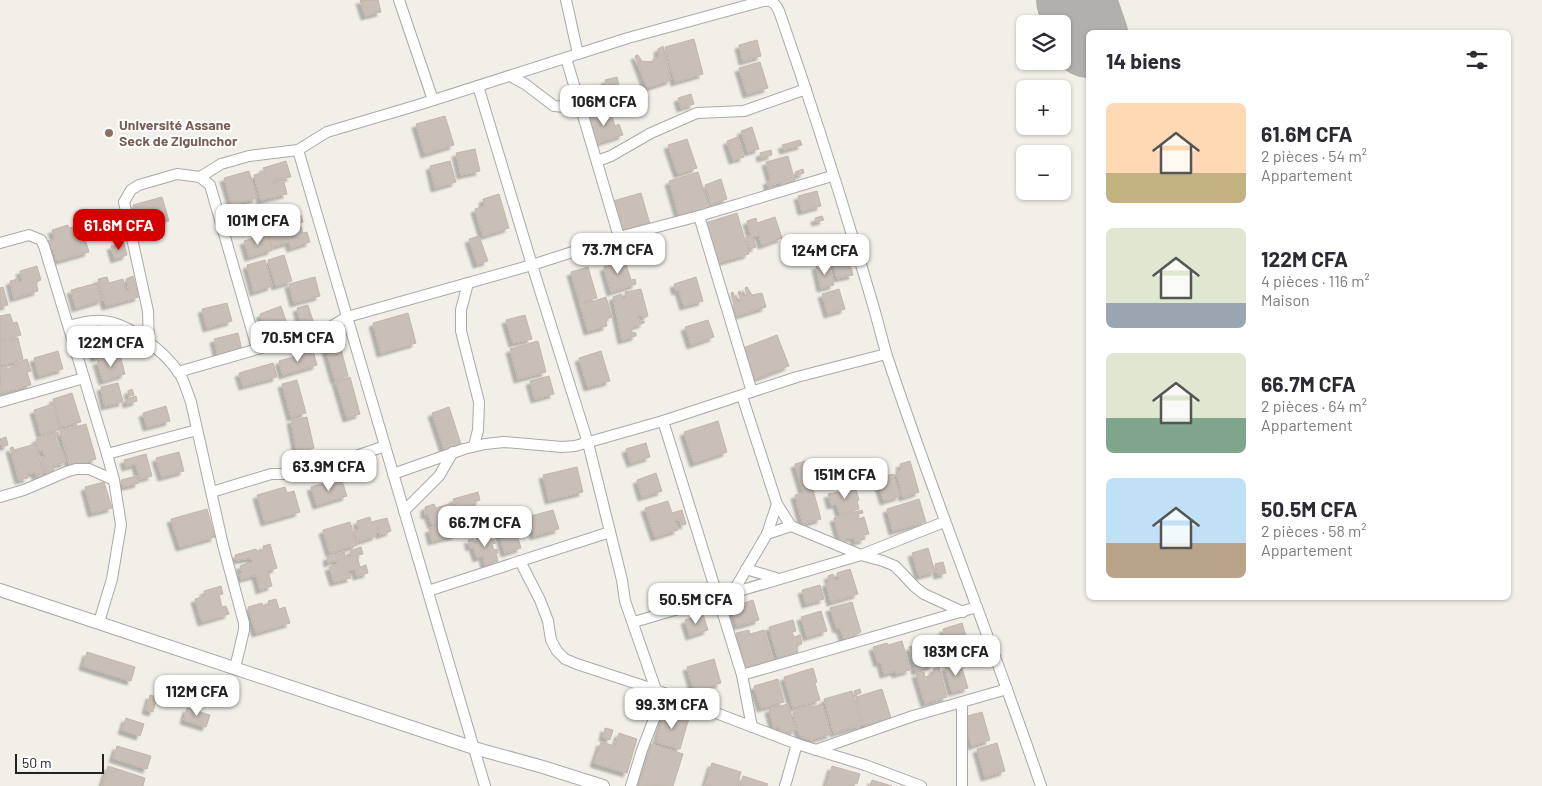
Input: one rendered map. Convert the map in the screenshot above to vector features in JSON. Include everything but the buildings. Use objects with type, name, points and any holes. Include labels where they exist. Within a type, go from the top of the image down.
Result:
[{"type":"street","points":[[399,0],[433,100]]},
{"type":"street","points":[[566,0],[578,54]]},
{"type":"street","points":[[200,177],[221,164],[249,156],[298,150],[327,132],[578,54],[728,10],[769,0],[773,2],[779,11],[806,88],[873,305],[886,354],[944,522],[977,607],[1041,786]]},
{"type":"street","points":[[566,58],[619,237]]},
{"type":"street","points":[[510,76],[525,84],[554,106],[566,107],[579,104]]},
{"type":"street","points":[[478,86],[588,443],[625,601],[660,692],[631,786]]},
{"type":"street","points":[[597,161],[611,156],[651,133],[696,113],[744,111],[806,88]]},
{"type":"street","points":[[298,150],[485,786]]},
{"type":"street","points":[[149,343],[148,311],[124,202],[131,190],[139,185],[176,174],[200,177],[210,185],[257,348]]},
{"type":"street","points":[[178,372],[327,329],[347,317],[532,265],[619,237],[699,216],[832,176]]},
{"type":"street","points":[[699,216],[778,504],[791,526],[861,555],[895,566],[924,594],[963,612]]},
{"type":"street","points":[[0,243],[29,235],[41,240],[44,246],[114,480],[121,533],[112,579],[99,622]]},
{"type":"street","points":[[468,283],[460,321],[479,402],[478,430],[474,446]]},
{"type":"street","points":[[69,326],[86,322],[104,321],[115,323],[149,343],[162,354],[178,372],[186,387],[223,545],[244,622],[244,630],[235,668]]},
{"type":"street","points":[[394,474],[474,446],[504,442],[562,447],[588,443],[663,421],[797,377],[886,354]]},
{"type":"street","points":[[0,402],[84,378]]},
{"type":"street","points":[[663,421],[742,675],[752,727]]},
{"type":"street","points":[[107,454],[197,430]]},
{"type":"street","points":[[212,492],[271,474],[301,474],[385,446]]},
{"type":"street","points":[[404,511],[439,476],[453,452]]},
{"type":"street","points":[[0,496],[30,488],[76,469],[89,469],[114,480]]},
{"type":"street","points":[[733,592],[767,534],[778,504]]},
{"type":"street","points":[[634,622],[777,578],[861,555],[944,522]]},
{"type":"street","points":[[767,534],[791,526]]},
{"type":"street","points":[[428,591],[610,532]]},
{"type":"street","points":[[520,561],[540,600],[548,621],[551,640],[557,651],[565,658],[797,744],[903,778],[921,786]]},
{"type":"street","points":[[746,569],[777,578]]},
{"type":"street","points":[[0,590],[474,748],[603,786]]},
{"type":"street","points":[[742,675],[977,607]]},
{"type":"street","points":[[816,750],[913,716],[1007,689]]},
{"type":"street","points":[[962,702],[962,786]]},
{"type":"street","points":[[785,786],[797,744]]},
{"type":"runway","points":[[1076,0],[1086,30]]},
{"type":"place","name":"Université Assane Seck de Ziguinchor","points":[[109,133]]}]
